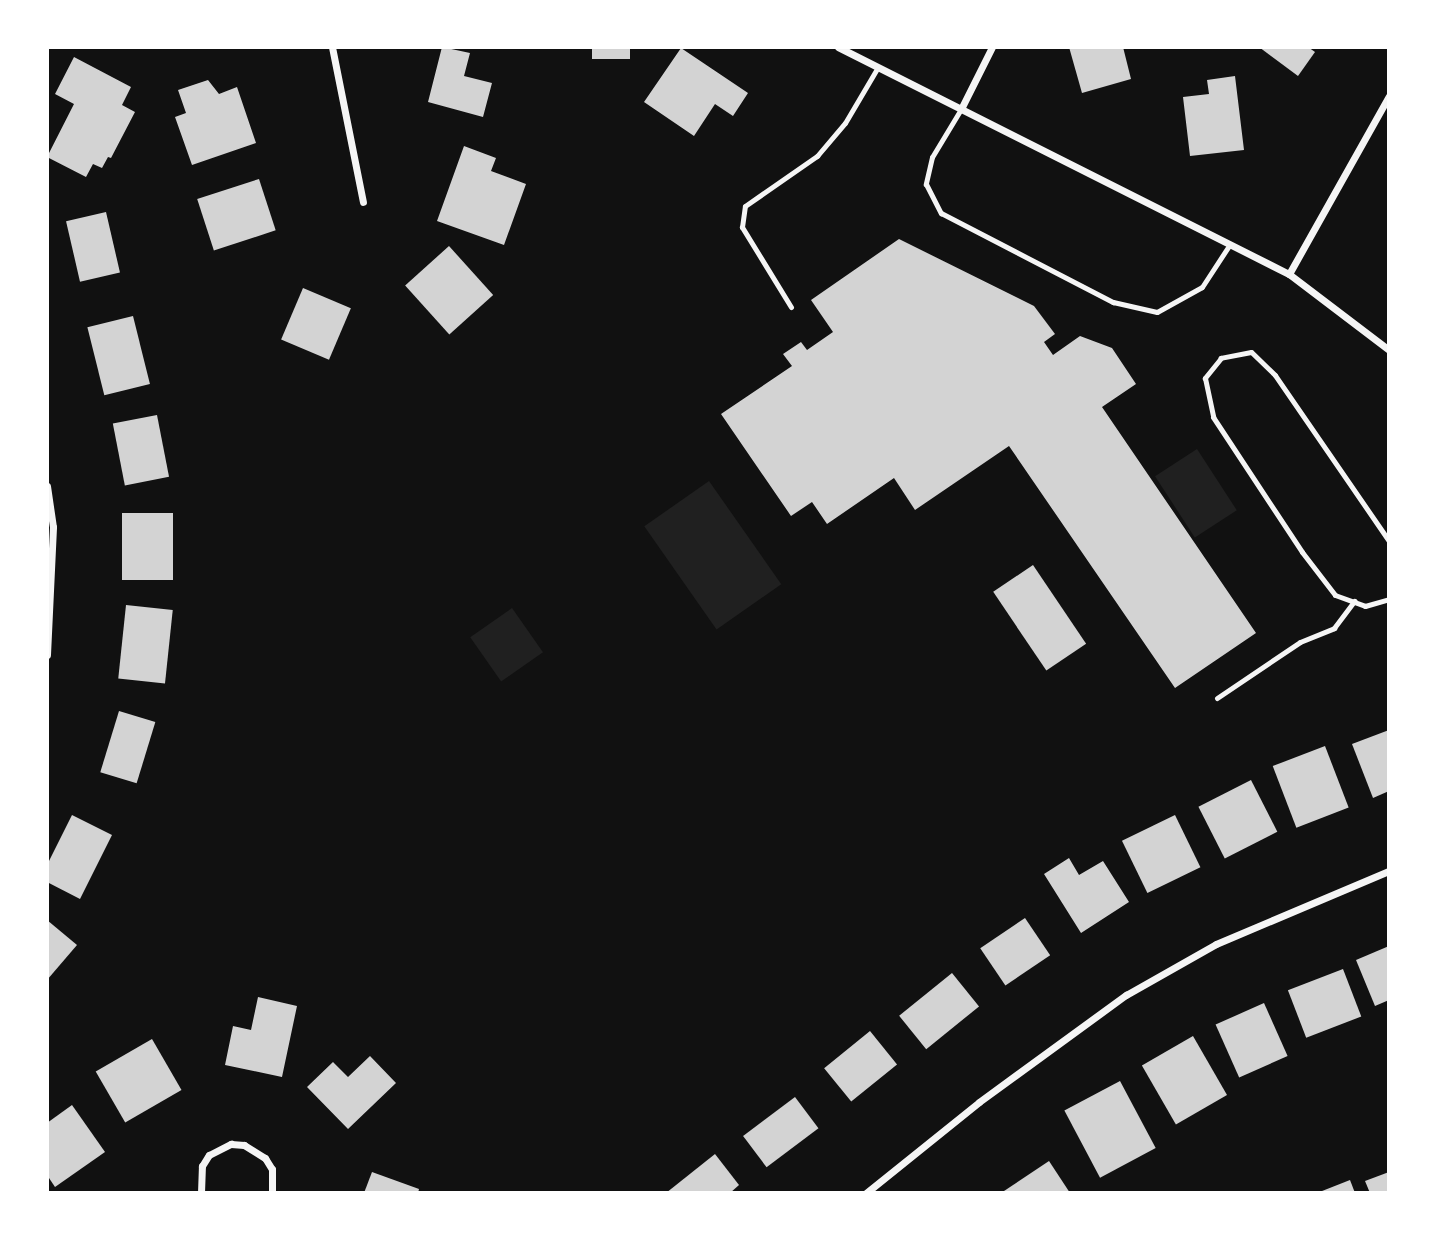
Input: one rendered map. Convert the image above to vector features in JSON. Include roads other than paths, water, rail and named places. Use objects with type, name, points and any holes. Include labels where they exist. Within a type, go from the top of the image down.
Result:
[{"type":"street","points":[[332,47],[363,202]]},
{"type":"street","points":[[838,47],[1289,274],[1389,350]]},
{"type":"street","points":[[961,108],[992,47]]},
{"type":"street","points":[[1289,274],[1389,96]]},
{"type":"street","points":[[47,485],[53,527],[47,654]]},
{"type":"street","points":[[866,1193],[979,1102],[1126,995],[1216,944],[1389,872]]},
{"type":"street","points":[[198,1192],[202,1166],[209,1155],[231,1144],[244,1145],[265,1158],[272,1169],[272,1193]]},
{"type":"lane","points":[[791,307],[742,227],[745,206],[817,156],[845,123],[878,67]]},
{"type":"lane","points":[[961,108],[932,157],[926,184],[941,213],[1113,302],[1157,312],[1202,287],[1230,244]]},
{"type":"lane","points":[[1389,541],[1275,375],[1251,352],[1221,358],[1205,378],[1213,417],[1302,552],[1335,595],[1365,606],[1389,599]]},
{"type":"lane","points":[[1217,698],[1300,642],[1334,628],[1353,601]]}]
